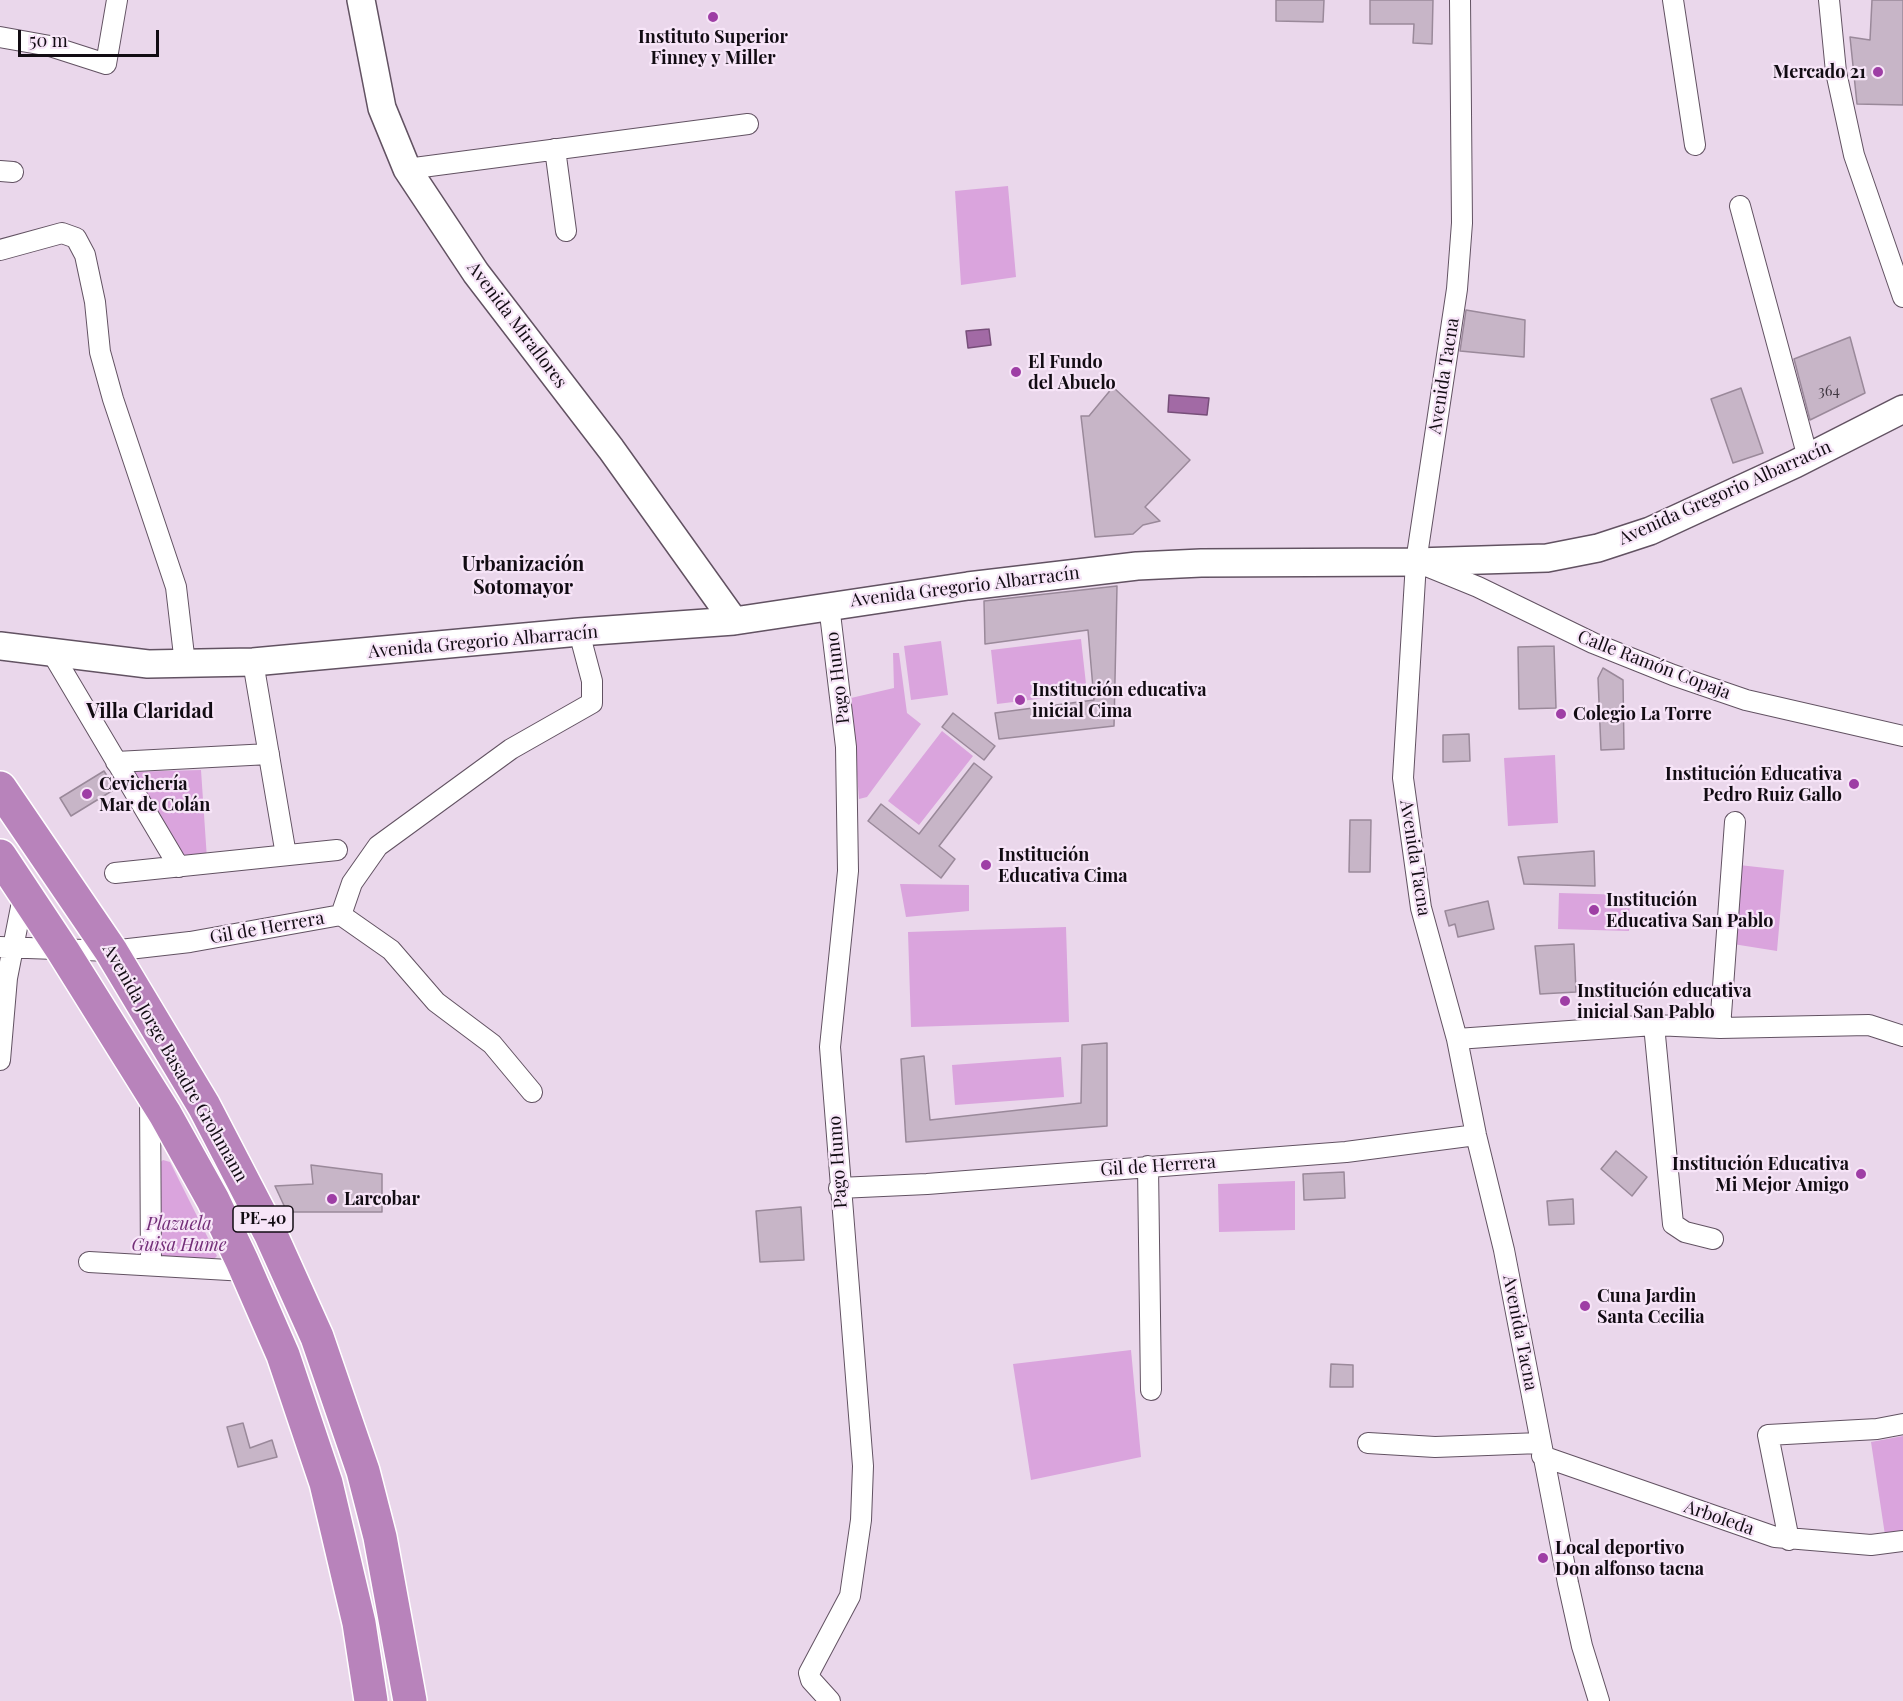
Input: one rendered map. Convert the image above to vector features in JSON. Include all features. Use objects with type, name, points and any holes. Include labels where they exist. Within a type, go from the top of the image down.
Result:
[{"type":"highway","name":"Avenida Jorge Basadre Grohmann","points":[[0,788],[111,951],[204,1106],[271,1235],[334,1381],[363,1471],[380,1537],[410,1701]]},
{"type":"highway","name":"Avenida Jorge Basadre Grohmann","points":[[0,856],[150,1089],[213,1200],[246,1271],[297,1393],[326,1483],[344,1549],[371,1701]]},
{"type":"highway","points":[[297,1393],[334,1381]]},
{"type":"street","points":[[0,37],[50,46],[106,64],[117,0]]},
{"type":"street","name":"Avenida Miraflores","points":[[361,0],[382,108],[406,169],[476,273],[611,449],[734,621]]},
{"type":"street","name":"Avenida Tacna","points":[[1460,0],[1462,224],[1457,289],[1416,562],[1403,778],[1421,908],[1457,1039],[1476,1135],[1504,1250],[1541,1450],[1582,1646],[1599,1701]]},
{"type":"street","points":[[1673,0],[1695,144]]},
{"type":"street","points":[[1830,0],[1836,72],[1846,124],[1866,195],[1903,297]]},
{"type":"street","points":[[406,169],[748,124]]},
{"type":"street","points":[[555,149],[566,231]]},
{"type":"street","points":[[1740,206],[1808,458]]},
{"type":"street","points":[[0,250],[62,233],[76,238],[85,255],[95,302],[100,352],[113,399],[176,587],[185,664]]},
{"type":"street","name":"Avenida Gregorio Albarracín","points":[[0,646],[148,664],[253,662],[579,632],[734,621],[829,605],[1137,566],[1201,563],[1521,560],[1598,548],[1650,531],[1808,458],[1903,409]]},
{"type":"street","name":"Calle Ramón Copaja","points":[[1416,562],[1478,587],[1593,644],[1673,675],[1746,700],[1903,736]]},
{"type":"street","name":"Pago Humo","points":[[829,605],[846,757],[848,870],[830,1047],[862,1466],[861,1520],[850,1596],[809,1673],[810,1680],[830,1701]]},
{"type":"street","points":[[341,915],[352,883],[378,846],[511,749],[592,704],[592,681],[579,632]]},
{"type":"street","points":[[52,653],[178,867]]},
{"type":"street","points":[[253,662],[286,855]]},
{"type":"street","points":[[116,762],[269,754]]},
{"type":"street","points":[[1720,1028],[1735,822]]},
{"type":"street","points":[[114,873],[337,850]]},
{"type":"street","points":[[0,1060],[4,949],[24,892]]},
{"type":"street","name":"Gil de Herrera","points":[[4,949],[37,946],[63,951],[111,951],[190,942],[341,915],[391,950],[436,1002],[492,1044],[532,1092]]},
{"type":"street","points":[[1457,1039],[1654,1025],[1720,1028],[1869,1025],[1903,1036]]},
{"type":"street","points":[[1654,1025],[1673,1224],[1685,1233],[1713,1239]]},
{"type":"street","points":[[150,1089],[151,1265]]},
{"type":"street","name":"Gil de Herrera","points":[[839,1188],[1346,1152],[1476,1135]]},
{"type":"street","points":[[1148,1166],[1151,1390]]},
{"type":"street","points":[[88,1262],[246,1271]]},
{"type":"street","points":[[1789,1540],[1768,1435],[1877,1429],[1903,1424]]},
{"type":"street","points":[[1368,1443],[1435,1448],[1541,1450]]},
{"type":"street","name":"Arboleda","points":[[1541,1450],[1727,1521],[1789,1540],[1871,1545],[1903,1541]]},
{"type":"green space","points":[[1008,186],[1016,277],[961,285],[955,191]]},
{"type":"green space","points":[[1081,639],[1087,693],[997,704],[991,650]]},
{"type":"green space","points":[[941,641],[948,695],[911,700],[904,646]]},
{"type":"green space","points":[[893,653],[899,653],[907,713],[921,724],[867,797],[859,799],[851,698],[894,688]]},
{"type":"green space","points":[[942,731],[973,756],[919,825],[888,801]]},
{"type":"green space","points":[[1555,755],[1558,823],[1508,826],[1504,758]]},
{"type":"green space","points":[[201,770],[207,859],[181,862],[126,772]]},
{"type":"green space","points":[[1739,865],[1784,870],[1777,951],[1733,944]]},
{"type":"green space","points":[[900,884],[969,885],[969,911],[906,917]]},
{"type":"green space","points":[[1559,893],[1630,895],[1629,931],[1558,929]]},
{"type":"green space","points":[[1066,927],[1069,1022],[911,1027],[908,932]]},
{"type":"green space","points":[[1061,1057],[1064,1097],[955,1105],[952,1065]]},
{"type":"green space","name":"Plazuela Guisa Hume","points":[[163,1160],[170,1162],[217,1256],[213,1260],[161,1258],[155,1252],[156,1166]]},
{"type":"green space","points":[[1295,1181],[1295,1230],[1219,1232],[1218,1184]]},
{"type":"green space","points":[[1131,1350],[1141,1457],[1031,1480],[1013,1364]]},
{"type":"green space","points":[[1903,1436],[1903,1533],[1885,1535],[1871,1442]]},
{"type":"shaded area","points":[[989,329],[991,345],[968,348],[966,331]]},
{"type":"shaded area","points":[[1169,395],[1209,398],[1207,415],[1168,412]]},
{"type":"building","points":[[1276,0],[1324,0],[1323,22],[1276,21]]},
{"type":"building","points":[[1370,0],[1433,0],[1432,44],[1413,43],[1414,24],[1370,24]]},
{"type":"building","name":"Mercado 21","points":[[1872,0],[1903,0],[1903,105],[1857,104],[1850,37],[1870,40]]},
{"type":"building","points":[[1466,310],[1525,320],[1524,357],[1460,351]]},
{"type":"building","points":[[1850,337],[1865,393],[1810,420],[1794,359]]},
{"type":"building","points":[[1113,387],[1190,460],[1145,507],[1160,521],[1143,525],[1133,534],[1095,537],[1081,416],[1089,416]]},
{"type":"building","points":[[1741,388],[1763,453],[1733,463],[1711,399]]},
{"type":"building","points":[[1117,586],[1114,726],[999,739],[995,713],[1094,700],[1088,630],[985,644],[984,601]]},
{"type":"building","points":[[1554,646],[1556,708],[1519,709],[1518,647]]},
{"type":"building","points":[[1603,668],[1623,680],[1624,749],[1601,750],[1598,678]]},
{"type":"building","points":[[953,713],[995,746],[984,760],[942,727]]},
{"type":"building","points":[[1469,734],[1470,761],[1443,762],[1443,735]]},
{"type":"building","points":[[974,763],[992,777],[939,846],[955,859],[941,878],[868,821],[881,804],[919,834]]},
{"type":"building","name":"Cevichería Mar de Colán","points":[[104,771],[115,789],[71,816],[60,798]]},
{"type":"building","points":[[1350,820],[1371,820],[1370,872],[1349,872]]},
{"type":"building","points":[[1594,851],[1595,886],[1524,884],[1518,857]]},
{"type":"building","points":[[1488,901],[1494,929],[1458,937],[1455,924],[1449,926],[1445,911]]},
{"type":"building","points":[[1574,944],[1576,992],[1540,994],[1535,946]]},
{"type":"building","points":[[1107,1043],[1107,1126],[906,1142],[901,1059],[924,1056],[930,1120],[1081,1103],[1082,1045]]},
{"type":"building","points":[[1616,1151],[1647,1177],[1632,1196],[1601,1169]]},
{"type":"building","name":"Larcobar","points":[[311,1165],[382,1174],[382,1212],[287,1212],[275,1186],[313,1184]]},
{"type":"building","points":[[1344,1172],[1345,1198],[1304,1200],[1303,1174]]},
{"type":"building","points":[[1573,1199],[1574,1224],[1549,1225],[1547,1201]]},
{"type":"building","points":[[801,1207],[804,1260],[760,1262],[756,1211]]},
{"type":"building","points":[[1331,1364],[1353,1365],[1353,1387],[1330,1387]]},
{"type":"building","points":[[243,1423],[250,1448],[272,1440],[277,1457],[238,1467],[227,1427]]},
{"type":"place","name":"Instituto Superior Finney y Miller","points":[[713,17]]},
{"type":"place","name":"Mercado 21","points":[[1878,72]]},
{"type":"place","name":"El Fundo del Abuelo","points":[[1016,372]]},
{"type":"place","name":"Institución educativa inicial Cima","points":[[1020,700]]},
{"type":"place","name":"Colegio La Torre","points":[[1561,714]]},
{"type":"place","name":"Institución Educativa Pedro Ruiz Gallo","points":[[1854,784]]},
{"type":"place","name":"Cevichería Mar de Colán","points":[[87,794]]},
{"type":"place","name":"Institución Educativa Cima","points":[[986,865]]},
{"type":"place","name":"Institución Educativa San Pablo","points":[[1594,910]]},
{"type":"place","name":"Institución educativa inicial San Pablo","points":[[1565,1001]]},
{"type":"place","name":"Institución Educativa Mi Mejor Amigo","points":[[1861,1174]]},
{"type":"place","name":"Larcobar","points":[[332,1199]]},
{"type":"place","name":"Cuna Jardin Santa Cecilia","points":[[1585,1306]]},
{"type":"place","name":"Local deportivo Don alfonso tacna","points":[[1543,1558]]},
{"type":"district","name":"Urbanización Sotomayor","points":[[523,576]]},
{"type":"district","name":"Villa Claridad","points":[[150,712]]}]
